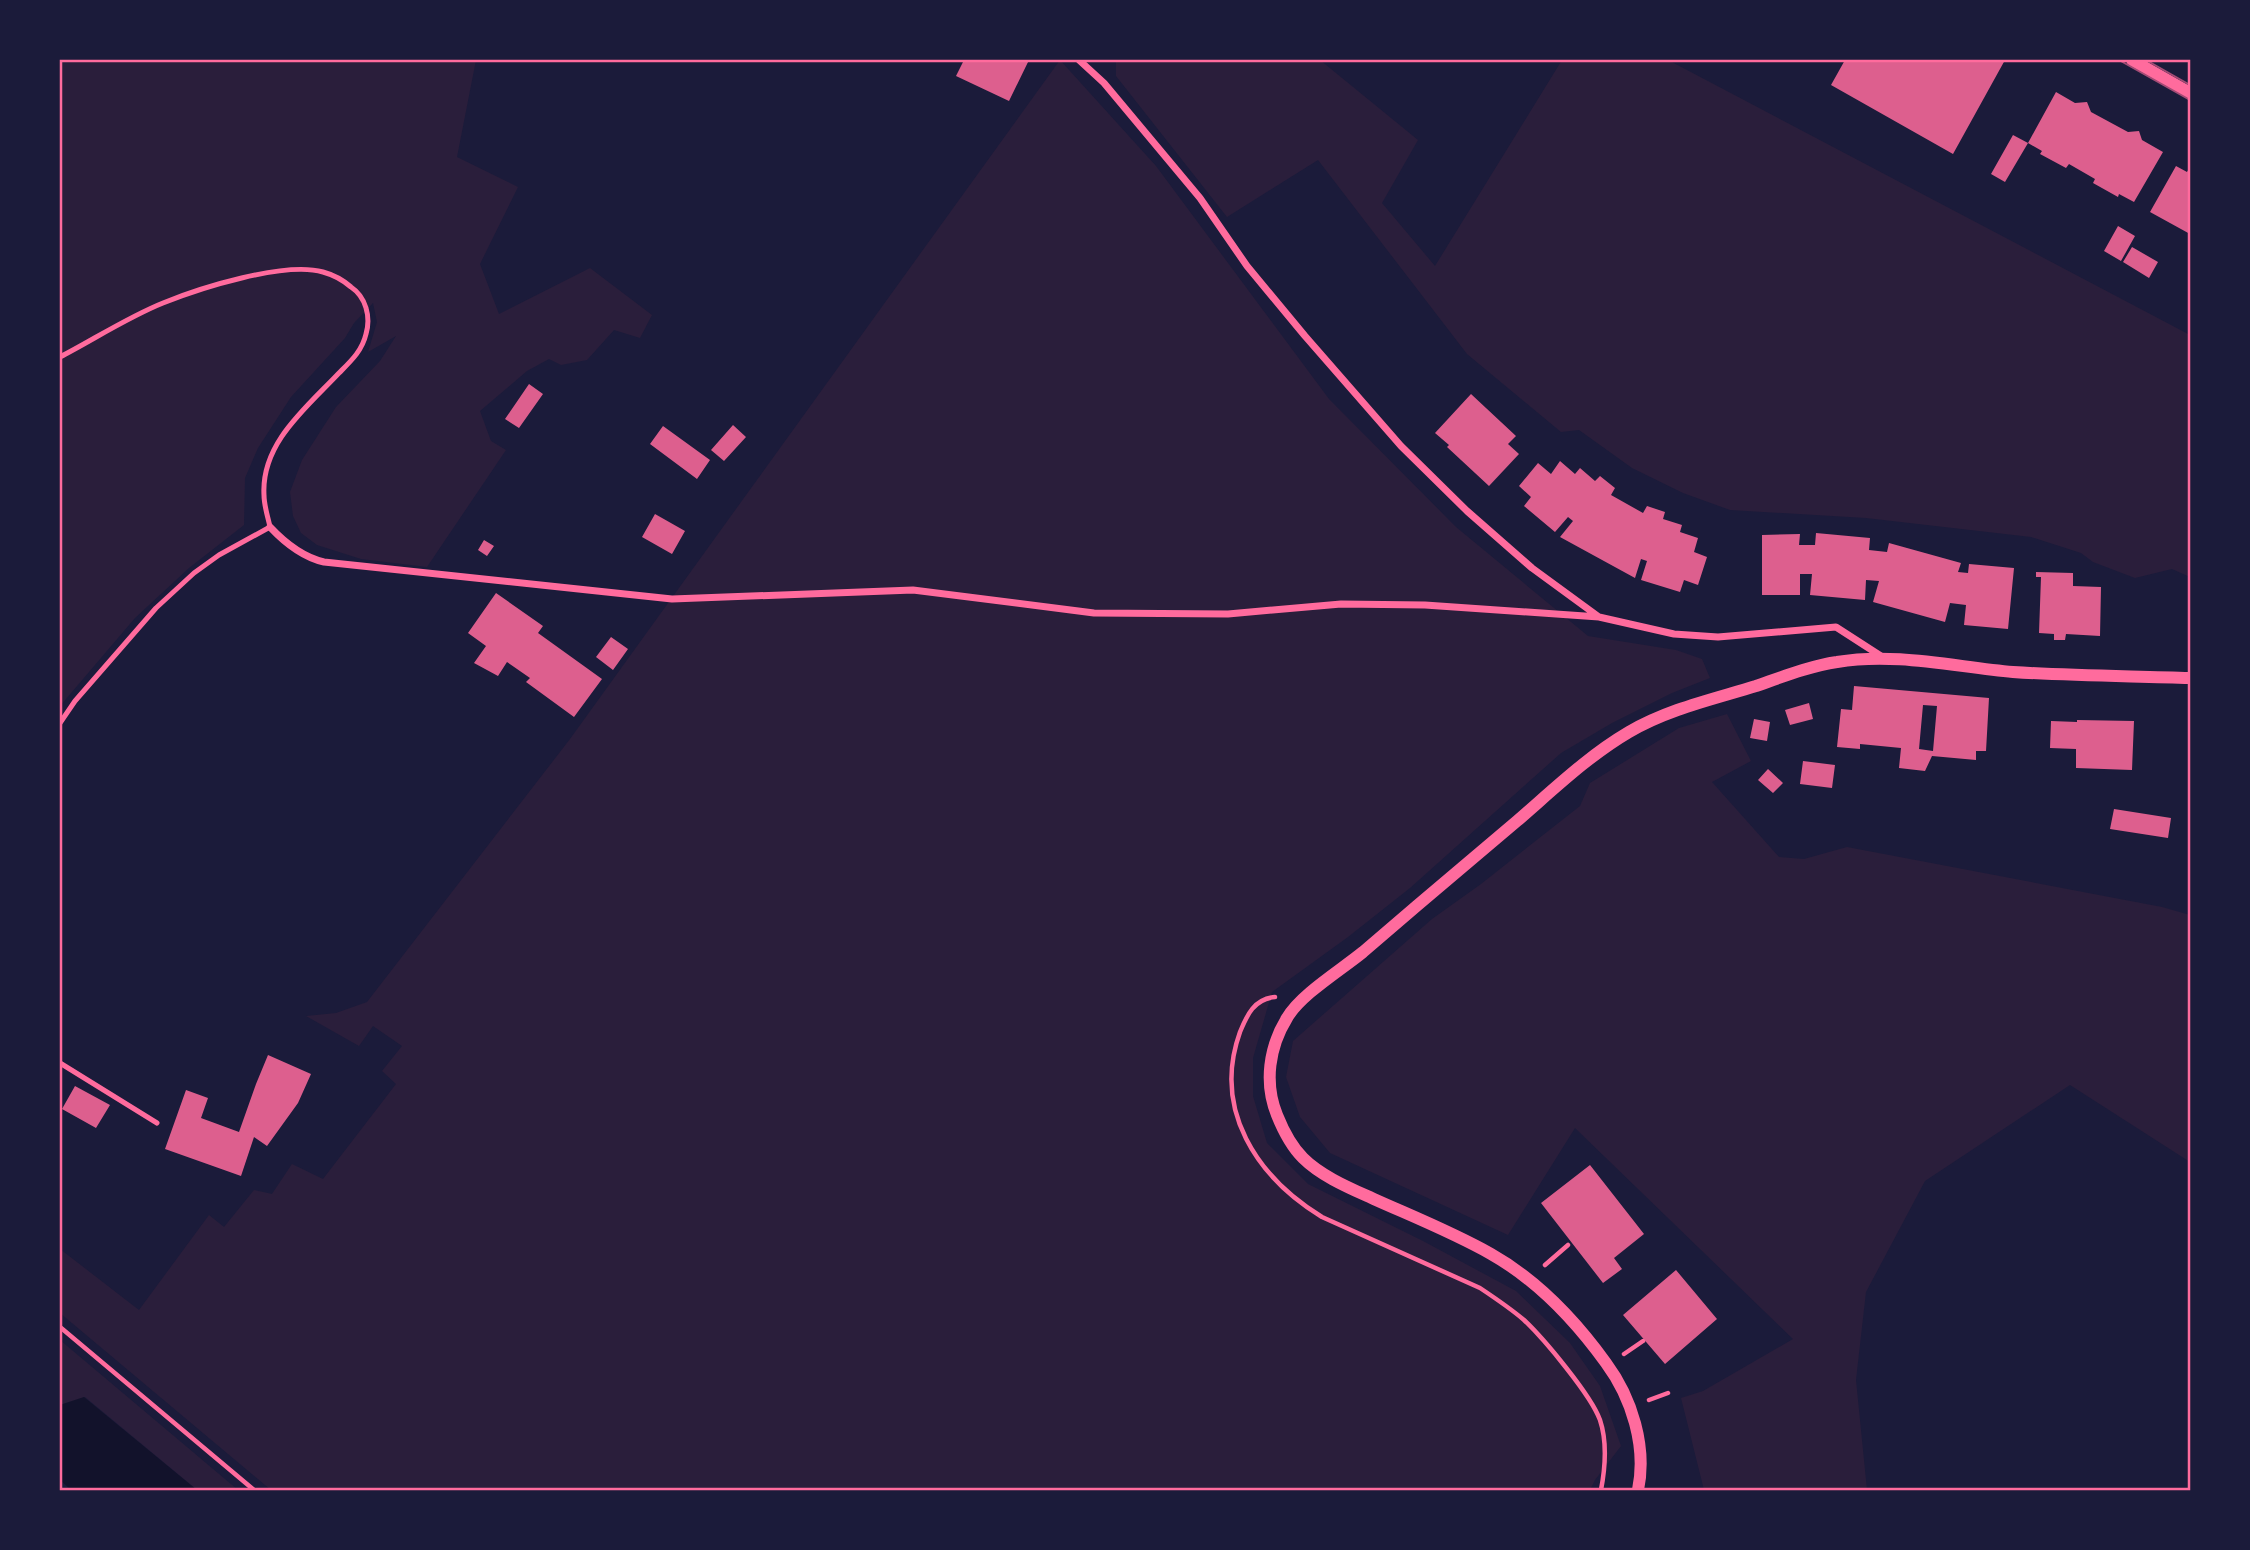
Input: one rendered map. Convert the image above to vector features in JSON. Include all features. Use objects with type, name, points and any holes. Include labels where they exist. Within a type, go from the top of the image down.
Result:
[{"type":"street","points":[[1079,60],[1104,83],[1130,114],[1200,198],[1247,266],[1401,446],[1513,552],[1599,617]]},
{"type":"street","points":[[2132,60],[2190,93]]},
{"type":"street","points":[[270,527],[288,545],[324,562],[673,599],[913,590],[1094,613],[1228,614],[1353,604],[1425,605],[1599,617],[1674,634],[1718,637],[1836,627],[1884,658]]},
{"type":"street","points":[[1638,1490],[1640,1464],[1630,1406],[1617,1377],[1576,1324],[1543,1291],[1512,1267],[1361,1193],[1306,1161],[1288,1138],[1273,1103],[1269,1077],[1273,1050],[1288,1015],[1575,770],[1629,732],[1671,712],[1829,663],[1884,658],[2013,671],[2190,678]]},
{"type":"lane","points":[[60,357],[162,303],[264,274],[293,270],[321,271],[342,279],[363,300],[368,321],[359,352],[283,432],[271,455],[264,495],[270,527],[219,555],[194,573],[156,608],[75,701],[60,723]]},
{"type":"lane","points":[[60,1063],[156,1123]]},
{"type":"path","points":[[60,1327],[254,1490]]},
{"type":"path","points":[[1631,1349],[1643,1341]]},
{"type":"shaded area","points":[[60,60],[476,60],[457,157],[518,187],[480,264],[499,314],[590,268],[652,315],[640,338],[614,330],[587,360],[561,365],[549,359],[527,371],[480,411],[491,441],[506,450],[427,567],[361,559],[317,545],[301,533],[293,516],[290,492],[302,460],[336,407],[380,361],[396,336],[368,352],[377,322],[373,303],[291,397],[258,448],[245,478],[244,525],[189,568],[135,618],[60,706]]},
{"type":"shaded area","points":[[1060,60],[1156,166],[1329,399],[1456,527],[1588,636],[1676,650],[1702,659],[1710,678],[1672,693],[1612,723],[1561,753],[1410,888],[1272,992],[1253,1058],[1253,1096],[1267,1143],[1308,1184],[1516,1291],[1570,1343],[1600,1386],[1621,1446],[1590,1490],[271,1490],[60,1313],[60,1249],[139,1310],[209,1215],[224,1227],[254,1190],[272,1194],[292,1164],[323,1179],[396,1084],[382,1071],[402,1046],[373,1026],[359,1046],[306,1016],[336,1013],[367,1002],[570,739]]},
{"type":"shaded area","points":[[1116,60],[1320,60],[1418,140],[1382,203],[1435,266],[1562,60],[1668,60],[2190,335],[2190,577],[2172,569],[2135,578],[2093,562],[2081,553],[2031,537],[1866,518],[1730,510],[1683,493],[1632,468],[1579,430],[1561,432],[1467,354],[1318,160],[1227,217],[1116,76]]},
{"type":"shaded area","points":[[1727,714],[1751,761],[1712,782],[1779,857],[1804,859],[1847,847],[2162,907],[2190,915],[2190,1162],[2070,1085],[1925,1181],[1866,1292],[1856,1380],[1867,1490],[1704,1490],[1681,1398],[1703,1391],[1793,1339],[1575,1128],[1508,1235],[1330,1153],[1300,1117],[1286,1077],[1293,1041],[1432,919],[1580,806],[1590,783],[1679,728]]},
{"type":"shaded area","points":[[60,1340],[238,1490],[197,1490],[85,1397],[60,1405]]},
{"type":"shaded area","points":[[84,1397],[197,1490],[71,1490],[60,1480],[60,1405]]},
{"type":"building","points":[[964,60],[1029,60],[1009,101],[956,76]]},
{"type":"building","points":[[1845,60],[2005,60],[1953,154],[1831,85]]},
{"type":"building","points":[[2056,92],[2075,103],[2087,102],[2091,112],[2128,132],[2139,131],[2142,140],[2163,152],[2134,202],[2119,194],[2118,197],[2093,183],[2095,179],[2069,164],[2066,168],[2040,154],[2042,151],[2028,143]]},
{"type":"building","points":[[2013,135],[2028,143],[2005,182],[1991,174]]},
{"type":"building","points":[[2176,166],[2187,172],[2190,167],[2190,234],[2150,212]]},
{"type":"building","points":[[2118,226],[2135,236],[2121,261],[2104,251]]},
{"type":"building","points":[[2132,247],[2158,262],[2149,278],[2123,262]]},
{"type":"building","points":[[529,384],[543,394],[519,428],[505,419]]},
{"type":"building","points":[[1471,394],[1516,436],[1508,444],[1519,454],[1489,486],[1435,433]]},
{"type":"building","points":[[733,425],[746,437],[724,461],[711,450]]},
{"type":"building","points":[[663,426],[710,460],[697,479],[650,444]]},
{"type":"building","points":[[1560,461],[1575,474],[1580,468],[1595,481],[1600,476],[1615,488],[1611,495],[1643,513],[1647,506],[1665,512],[1663,519],[1682,525],[1680,532],[1698,538],[1694,552],[1707,557],[1698,585],[1684,580],[1680,592],[1641,580],[1647,561],[1641,559],[1635,578],[1560,537],[1573,521],[1568,517],[1555,532],[1524,506],[1531,497],[1519,486],[1538,463],[1551,474]]},
{"type":"building","points":[[655,514],[685,531],[672,554],[642,537]]},
{"type":"building","points":[[1816,533],[1870,538],[1869,550],[1887,552],[1889,543],[1961,563],[1958,572],[1968,573],[1969,564],[2014,568],[2008,629],[1964,625],[1966,605],[1950,603],[1945,622],[1873,602],[1879,581],[1866,580],[1865,600],[1810,595],[1812,574],[1800,574],[1800,595],[1762,595],[1762,535],[1800,534],[1799,545],[1815,545]]},
{"type":"building","points":[[484,540],[494,546],[487,556],[478,550]]},
{"type":"building","points":[[2036,572],[2073,573],[2073,586],[2101,587],[2100,636],[2066,634],[2065,640],[2054,640],[2054,634],[2039,633],[2041,577],[2036,577]]},
{"type":"building","points":[[496,593],[543,626],[538,633],[602,679],[574,717],[526,682],[530,678],[507,662],[498,676],[474,663],[486,646],[468,633]]},
{"type":"building","points":[[611,637],[628,649],[613,670],[596,657]]},
{"type":"building","points":[[1854,686],[1989,698],[1986,751],[1976,751],[1976,760],[1932,756],[1925,771],[1899,768],[1901,748],[1860,744],[1860,749],[1837,747],[1841,709],[1852,710]],"holes":[[[1923,705],[1937,706],[1933,751],[1919,749]]]},
{"type":"building","points":[[1809,703],[1813,719],[1790,725],[1785,710]]},
{"type":"building","points":[[1754,719],[1770,722],[1767,741],[1750,738]]},
{"type":"building","points":[[2051,721],[2134,721],[2132,770],[2076,768],[2076,749],[2050,748]]},
{"type":"building","points":[[1803,761],[1835,765],[1832,788],[1800,784]]},
{"type":"building","points":[[1768,769],[1783,783],[1773,793],[1758,780]]},
{"type":"building","points":[[2114,809],[2171,818],[2168,838],[2110,829]]},
{"type":"building","points":[[268,1055],[311,1074],[298,1103],[267,1146],[254,1137],[241,1176],[165,1149],[186,1090],[208,1098],[201,1118],[239,1132]]},
{"type":"building","points":[[75,1086],[110,1105],[96,1128],[62,1109]]},
{"type":"building","points":[[1590,1165],[1644,1234],[1614,1258],[1622,1269],[1603,1283],[1541,1203]]},
{"type":"building","points":[[1676,1270],[1717,1319],[1665,1364],[1623,1315]]},
{"type":"tram line","points":[[2119,60],[2190,100]]},
{"type":"tram line","points":[[2146,60],[2190,85]]}]
